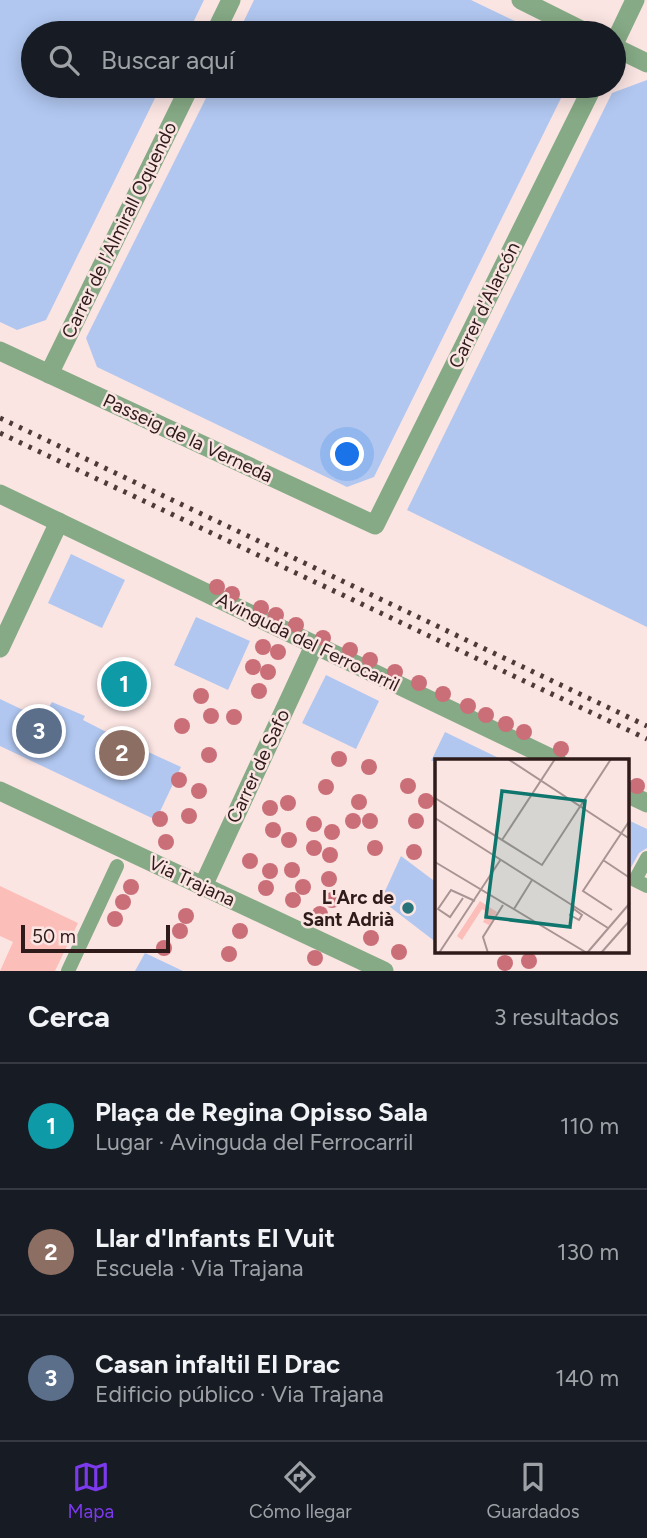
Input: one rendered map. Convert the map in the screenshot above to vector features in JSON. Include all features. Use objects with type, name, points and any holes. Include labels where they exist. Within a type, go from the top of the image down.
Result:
[{"type":"street","points":[[221,21],[232,0]]},
{"type":"street","points":[[521,0],[563,21]]},
{"type":"street","points":[[625,21],[635,0]]},
{"type":"street","points":[[626,52],[647,63]]},
{"type":"street","name":"Carrer de l'Almirall Oquendo","points":[[49,374],[184,98]]},
{"type":"street","name":"Carrer d'Alarcón","points":[[375,525],[587,98]]},
{"type":"street","name":"Passeig de la Verneda","points":[[0,351],[375,525]]},
{"type":"street","points":[[0,494],[59,522],[0,648]]},
{"type":"street","name":"Avinguda del Ferrocarril","points":[[59,522],[553,759]]},
{"type":"street","name":"Carrer de Safo","points":[[203,886],[314,646]]},
{"type":"street","name":"Via Trajana","points":[[0,791],[384,971]]},
{"type":"street","points":[[630,795],[647,803]]},
{"type":"street","points":[[647,858],[635,880],[647,886]]},
{"type":"street","points":[[68,971],[117,866]]},
{"type":"shaded area","points":[[0,886],[78,923],[55,971],[0,971],[13,942],[0,936]]},
{"type":"building","points":[[0,0],[204,0],[194,21],[21,21],[21,98],[155,98],[46,320],[17,330],[0,322]]},
{"type":"building","points":[[254,0],[471,0],[515,21],[244,21]]},
{"type":"building","points":[[647,80],[647,627],[407,510],[610,98],[626,98],[626,88]]},
{"type":"building","points":[[206,98],[561,98],[374,477],[347,487],[97,367],[86,338]]},
{"type":"building","points":[[71,554],[125,580],[102,628],[48,603]]},
{"type":"building","points":[[196,617],[250,641],[228,690],[174,665]]},
{"type":"building","points":[[326,675],[379,701],[356,749],[302,723]]},
{"type":"building","points":[[0,699],[42,719],[52,702],[85,716],[83,720],[122,740],[181,767],[156,820],[0,746]]},
{"type":"building","points":[[445,732],[501,759],[435,759],[431,761]]},
{"type":"building","points":[[630,821],[647,829],[647,848],[639,853],[630,869]]},
{"type":"building","points":[[401,856],[435,882],[435,941],[381,900]]},
{"type":"building","points":[[145,953],[183,971],[135,971]]},
{"type":"railway","points":[[0,418],[647,726]]},
{"type":"railway","points":[[0,433],[647,739]]},
{"type":"place","name":"Plaça de Regina Opisso Sala","points":[[124,684]]},
{"type":"place","name":"Casan infaltil El Drac","points":[[39,731]]},
{"type":"place","name":"Llar d'Infants El Vuit","points":[[122,753]]},
{"type":"place","name":"L'Arc de Sant Adrià","points":[[408,908]]}]
